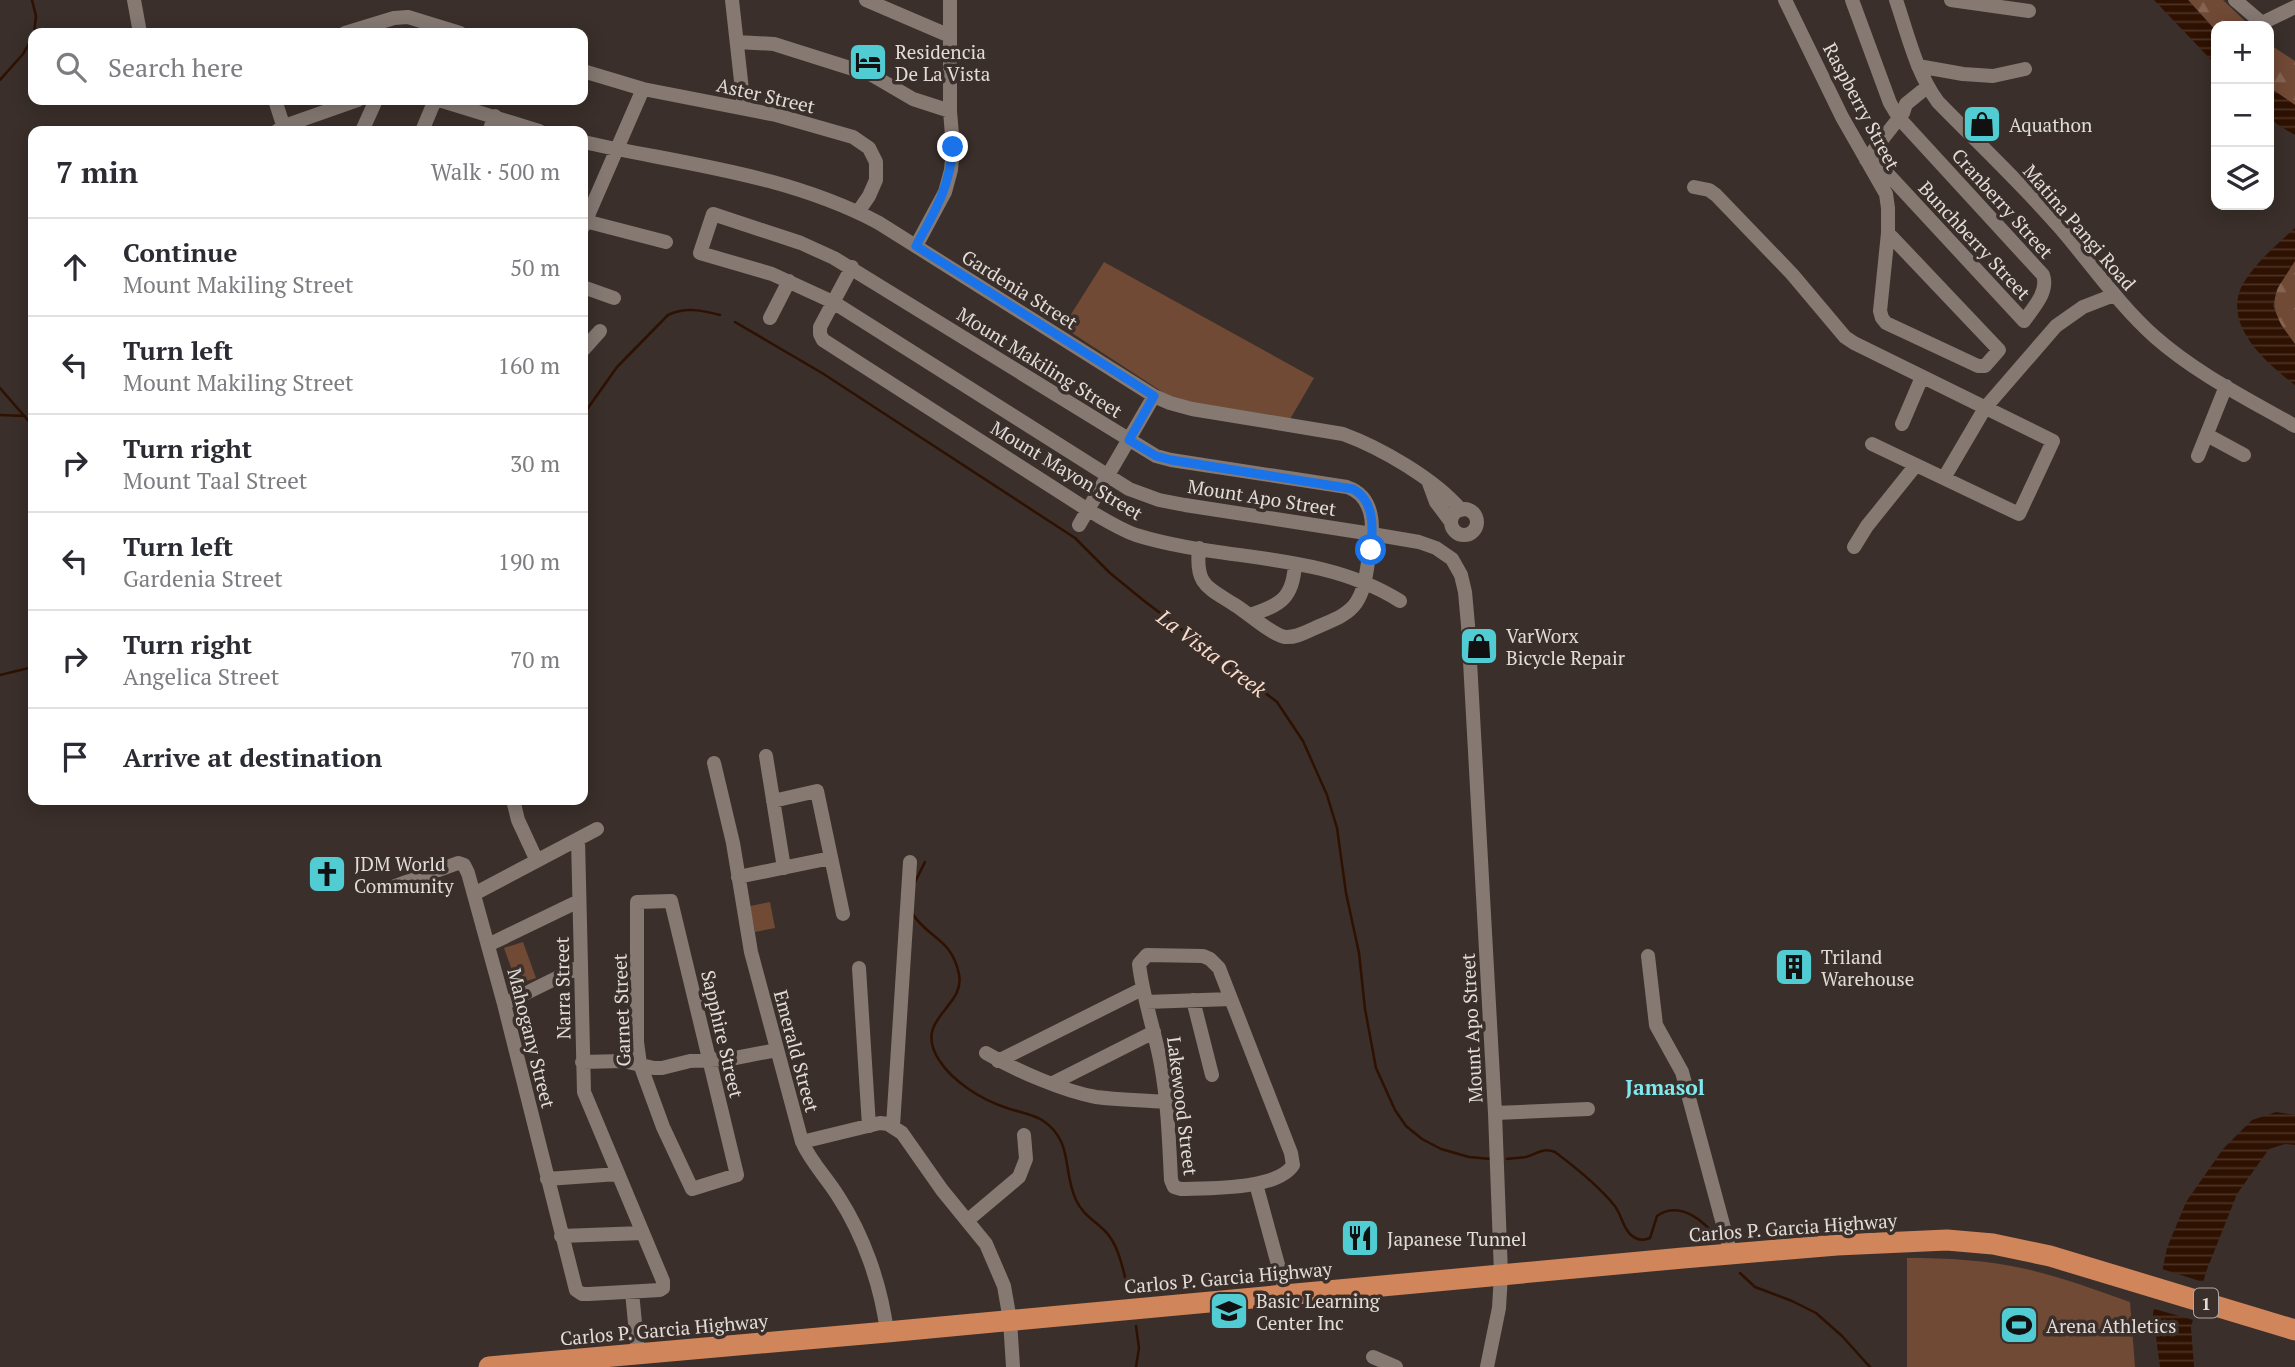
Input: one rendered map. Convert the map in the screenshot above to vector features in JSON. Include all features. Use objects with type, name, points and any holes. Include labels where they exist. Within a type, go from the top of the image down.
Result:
[{"type":"highway","name":"Carlos P. Garcia Highway","points":[[499,1367],[1731,1254],[1849,1244],[1970,1241],[2019,1248],[2288,1328]]},
{"type":"street","points":[[134,0],[139,28]]},
{"type":"street","points":[[732,0],[744,108]]},
{"type":"street","points":[[867,0],[950,36]]},
{"type":"street","points":[[916,246],[945,192],[951,170],[953,147],[950,111],[950,0]]},
{"type":"street","name":"Raspberry Street","points":[[1785,0],[1868,158]]},
{"type":"street","name":"Cranberry Street","points":[[1853,0],[1890,103],[2043,275],[2043,292],[2024,321]]},
{"type":"street","name":"Matina Pangi Road","points":[[1896,0],[1918,66],[1930,91],[2053,220],[2140,323],[2173,352],[2295,426]]},
{"type":"street","points":[[1951,0],[2029,11]]},
{"type":"street","points":[[2235,0],[2262,23],[2295,7]]},
{"type":"street","points":[[361,28],[394,18],[408,18],[443,28]]},
{"type":"street","points":[[737,42],[774,44],[872,75],[913,99],[950,111]]},
{"type":"street","points":[[1918,66],[1993,76],[2025,69]]},
{"type":"street","name":"Aster Street","points":[[588,72],[643,89],[744,108],[853,137],[869,148],[876,162],[876,180],[858,212]]},
{"type":"street","points":[[588,215],[643,89]]},
{"type":"street","points":[[1868,158],[1901,115],[1912,110],[1930,91]]},
{"type":"street","points":[[276,105],[281,126]]},
{"type":"street","points":[[290,126],[345,105]]},
{"type":"street","points":[[364,126],[374,105]]},
{"type":"street","points":[[424,126],[435,105]]},
{"type":"street","points":[[454,105],[524,126]]},
{"type":"street","points":[[491,126],[495,117]]},
{"type":"street","name":"Gardenia Street","points":[[588,143],[766,179],[858,212],[1154,396],[1192,409],[1343,435],[1367,443],[1448,495],[1461,510]]},
{"type":"street","name":"Bunchberry Street","points":[[1868,158],[1892,190],[2024,321]]},
{"type":"street","points":[[1694,187],[1709,190],[1716,195],[1792,274],[1845,337],[2053,441],[2019,514],[1872,444]]},
{"type":"street","name":"Raspberry Street","points":[[1888,233],[1999,350],[1982,367],[1886,323],[1882,318],[1888,208],[1892,190]]},
{"type":"street","name":"Mount Apo Street","points":[[713,214],[700,253],[789,281],[833,302],[1129,489],[1159,500],[1419,542],[1445,553],[1459,569],[1465,593],[1495,1113],[1501,1274],[1499,1308],[1487,1367]]},
{"type":"street","name":"Mount Makiling Street","points":[[713,214],[801,243],[852,267],[1156,456],[1353,489],[1359,492],[1367,504],[1371,515],[1372,534]]},
{"type":"street","points":[[588,225],[666,242]]},
{"type":"street","points":[[833,302],[852,267]]},
{"type":"street","points":[[770,318],[789,281]]},
{"type":"street","points":[[588,288],[614,298]]},
{"type":"street","points":[[1944,478],[1985,408],[2056,326],[2083,307],[2114,295]]},
{"type":"street","name":"Mount Mayon Street","points":[[833,302],[820,327],[820,334],[826,342],[1118,527],[1134,534],[1199,548],[1332,571],[1365,581],[1400,601]]},
{"type":"street","points":[[588,345],[600,331]]},
{"type":"street","points":[[1902,424],[1922,377]]},
{"type":"street","points":[[2198,456],[2226,386]]},
{"type":"street","points":[[1079,526],[1154,396]]},
{"type":"street","points":[[2207,435],[2244,455]]},
{"type":"street","points":[[1854,547],[1867,526],[1916,465]]},
{"type":"street","points":[[1429,482],[1436,502],[1454,527],[1469,534],[1477,525],[1473,513],[1461,510],[1453,515],[1454,527],[1445,553]]},
{"type":"street","points":[[1199,548],[1197,564],[1202,580],[1209,588],[1279,635],[1287,637],[1300,635],[1350,609],[1362,593],[1372,534]]},
{"type":"street","points":[[1250,615],[1268,609],[1287,596],[1294,578],[1295,564]]},
{"type":"street","points":[[766,756],[784,868]]},
{"type":"street","name":"Emerald Street","points":[[715,763],[751,952],[802,1142],[812,1162],[838,1196],[864,1249],[881,1295],[887,1332]]},
{"type":"street","points":[[773,802],[817,791],[843,914]]},
{"type":"street","points":[[514,805],[521,828],[537,861]]},
{"type":"street","points":[[474,894],[597,829]]},
{"type":"street","name":"Narra Street","points":[[578,839],[582,1083],[587,1101],[663,1281],[663,1288],[658,1290],[632,1292]]},
{"type":"street","points":[[738,877],[831,858]]},
{"type":"street","points":[[893,1126],[910,862]]},
{"type":"street","name":"Mahogany Street","points":[[395,886],[458,863],[466,867],[504,1004],[573,1284],[578,1292],[589,1294],[632,1292]]},
{"type":"street","points":[[488,945],[579,901]]},
{"type":"street","name":"Garnet Street","points":[[671,901],[636,902],[637,1042],[640,1064],[655,1107],[692,1189]]},
{"type":"street","name":"Sapphire Street","points":[[671,901],[737,1175],[692,1189]]},
{"type":"street","points":[[1144,996],[1139,964],[1147,955],[1203,956],[1210,958],[1219,968],[1291,1153],[1291,1169],[1256,1184],[1286,1294]]},
{"type":"street","points":[[1648,956],[1656,1024],[1659,1034],[1682,1072],[1731,1254]]},
{"type":"street","points":[[504,1004],[581,966]]},
{"type":"street","points":[[859,968],[869,1126]]},
{"type":"street","points":[[1166,1101],[1097,1097],[1053,1083],[992,1057],[1144,996],[1193,1000],[1231,999]]},
{"type":"street","name":"Lakewood Street","points":[[1144,996],[1165,1083],[1171,1180],[1174,1187],[1181,1189],[1256,1184]]},
{"type":"street","points":[[1193,1000],[1212,1075]]},
{"type":"street","points":[[1053,1083],[1154,1032]]},
{"type":"street","points":[[582,1062],[623,1061],[662,1068],[690,1061],[730,1059],[777,1050]]},
{"type":"street","points":[[1495,1113],[1588,1109]]},
{"type":"street","points":[[802,1142],[880,1124],[893,1126],[902,1133],[986,1244],[995,1261],[1004,1286],[1010,1320],[1013,1367]]},
{"type":"street","points":[[968,1220],[1019,1177],[1026,1159],[1024,1135]]},
{"type":"street","points":[[547,1179],[618,1174]]},
{"type":"street","points":[[561,1236],[643,1233]]},
{"type":"street","points":[[632,1292],[638,1354]]},
{"type":"street","points":[[1373,1357],[1396,1367]]},
{"type":"green space","points":[[2188,0],[2223,0],[2245,21],[2211,21],[2211,25]]},
{"type":"green space","points":[[2274,47],[2295,61],[2295,105],[2274,90]]},
{"type":"green space","points":[[2295,261],[2295,344],[2279,321],[2275,298],[2285,275]]},
{"type":"green space","points":[[1104,262],[1314,378],[1289,421],[1182,401],[1164,393],[1063,327]]},
{"type":"green space","points":[[770,902],[775,928],[755,932],[750,906]]},
{"type":"green space","points":[[523,942],[536,978],[517,984],[504,948]]},
{"type":"green space","name":"Arena Athletics","points":[[1907,1258],[1967,1260],[2011,1266],[2066,1280],[2130,1302],[2135,1367],[1907,1367]]},
{"type":"shaded area","points":[[2154,0],[2188,0],[2211,25],[2211,60]]},
{"type":"shaded area","points":[[2274,90],[2295,105],[2295,135],[2274,121]]},
{"type":"shaded area","points":[[2295,228],[2295,261],[2277,289],[2273,306],[2281,325],[2295,344],[2295,385],[2253,346],[2239,321],[2237,307],[2239,293],[2248,276]]},
{"type":"shaded area","points":[[2276,1112],[2295,1115],[2295,1145],[2285,1144],[2269,1149],[2237,1194],[2206,1272],[2191,1327],[2194,1367],[2160,1367],[2153,1314],[2167,1248],[2186,1202],[2223,1149],[2252,1120]]},
{"type":"pier","points":[[2159,1268],[2206,1283],[2197,1321],[2151,1308]]},
{"type":"waterway","points":[[32,0],[36,16],[35,28]]},
{"type":"waterway","points":[[0,80],[28,46]]},
{"type":"waterway","name":"La Vista Creek","points":[[588,408],[617,367],[668,315],[694,310],[720,315]]},
{"type":"waterway","name":"La Vista Creek","points":[[735,322],[822,373],[1075,538],[1110,573],[1143,600],[1277,702],[1303,741],[1327,795],[1337,828],[1376,1068],[1395,1110],[1406,1126],[1441,1149],[1469,1157],[1491,1159]]},
{"type":"waterway","points":[[0,388],[28,420]]},
{"type":"waterway","points":[[0,415],[25,416]]},
{"type":"waterway","points":[[0,675],[28,668]]},
{"type":"waterway","points":[[915,882],[925,862]]},
{"type":"waterway","points":[[912,913],[945,945],[959,974],[959,986],[955,996],[935,1023],[932,1034],[932,1046],[939,1060],[952,1076],[978,1095],[997,1105],[1038,1118],[1052,1128],[1063,1147],[1076,1200],[1082,1210],[1114,1243],[1128,1289]]},
{"type":"waterway","name":"La Vista Creek","points":[[1507,1159],[1526,1157],[1543,1151],[1555,1152],[1608,1198],[1627,1231],[1637,1239],[1650,1238],[1657,1216],[1674,1210],[1699,1220],[1718,1240]]},
{"type":"waterway","name":"La Vista Creek","points":[[1740,1273],[1755,1287],[1816,1313],[1842,1336],[1870,1367]]},
{"type":"waterway","points":[[1136,1326],[1139,1348],[1136,1367]]},
{"type":"place","name":"Residencia De La Vista","points":[[868,62]]},
{"type":"place","name":"Aquathon","points":[[1982,124]]},
{"type":"place","name":"VarWorx Bicycle Repair","points":[[1479,646]]},
{"type":"place","name":"JDM World Community","points":[[327,874]]},
{"type":"place","name":"Triland Warehouse","points":[[1794,967]]},
{"type":"place","name":"Japanese Tunnel","points":[[1360,1238]]},
{"type":"place","name":"Basic Learning Center Inc","points":[[1229,1311]]},
{"type":"place","name":"Arena Athletics","points":[[2019,1325]]},
{"type":"district","name":"Jamasol","points":[[1665,1087]]},
{"type":"route","points":[[953,147],[945,192],[916,246],[1154,396],[1129,440],[1156,456],[1171,460],[1353,489],[1364,498],[1371,515],[1371,550]]}]
